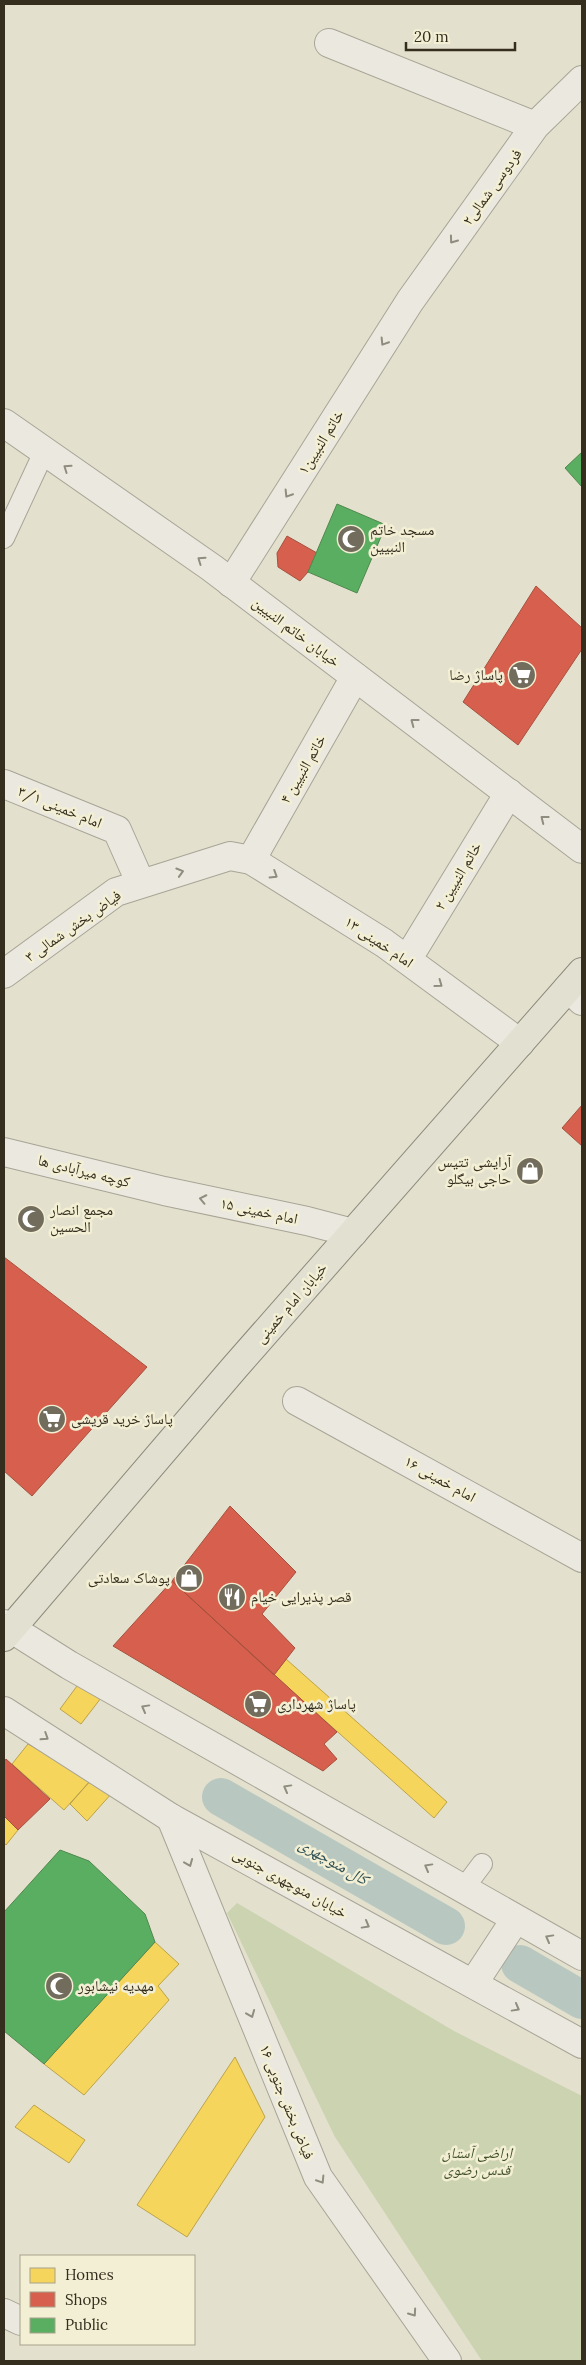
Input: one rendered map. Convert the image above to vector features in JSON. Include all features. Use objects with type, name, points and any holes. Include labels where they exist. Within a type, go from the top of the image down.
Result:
[{"type":"main road","name":"خیابان امام خمینی","points":[[6,1630],[234,1367],[520,1043],[578,987]]},
{"type":"street","points":[[329,43],[535,126]]},
{"type":"street","name":"فردوسی شمالی۲","points":[[410,301],[535,126],[582,80]]},
{"type":"street","name":"خاتم النبیین۱","points":[[231,583],[410,301]]},
{"type":"street","name":"خیابان خاتم النبیین","points":[[4,423],[212,568],[582,849]]},
{"type":"street","name":"خاتم النبیین ۴","points":[[241,858],[355,677]]},
{"type":"street","name":"امام خمینی ۳/۱","points":[[4,784],[117,830],[142,884]]},
{"type":"street","name":"خاتم النبیین ۲","points":[[408,960],[509,793]]},
{"type":"street","name":"فیاض بخش شمالی ۳","points":[[4,974],[116,892],[241,858]]},
{"type":"street","name":"امام خمینی ۱۳","points":[[241,858],[384,943],[520,1043]]},
{"type":"street","name":"کوچه میرآبادی ها","points":[[4,1152],[164,1191]]},
{"type":"street","name":"امام خمینی ۱۵","points":[[164,1191],[307,1221],[353,1233]]},
{"type":"street","name":"امام خمینی ۱۶","points":[[297,1401],[582,1558]]},
{"type":"street","points":[[6,1630],[464,1888],[515,1920],[582,1956]]},
{"type":"street","name":"خیابان منوچهری جنوبی","points":[[4,1711],[171,1818],[582,2044]]},
{"type":"street","name":"فیاض بخش جنوبی ۱۶","points":[[171,1818],[318,2177],[447,2361]]},
{"type":"street","points":[[473,1984],[515,1920]]},
{"type":"street","points":[[4,2313],[20,2321]]},
{"type":"lane","points":[[4,538],[44,452]]},
{"type":"lane","points":[[464,1888],[482,1864]]},
{"type":"green space","name":"اراضی آستان قدس رضوی","points":[[237,1903],[454,2031],[582,2096],[582,2361],[482,2361],[335,2137],[227,1913]]},
{"type":"building: Homes","points":[[286,1659],[447,1802],[434,1818],[274,1675]]},
{"type":"building: Homes","points":[[80,1682],[101,1698],[81,1724],[60,1709]]},
{"type":"building: Homes","points":[[28,1744],[91,1780],[64,1810],[12,1764]]},
{"type":"building: Homes","points":[[91,1780],[112,1793],[87,1821],[70,1804]]},
{"type":"building: Homes","points":[[4,1816],[18,1830],[6,1845],[4,1843]]},
{"type":"building: Homes","points":[[155,1942],[179,1964],[158,1986],[169,2000],[84,2095],[44,2064]]},
{"type":"building: Homes","points":[[235,2057],[265,2117],[187,2237],[137,2205]]},
{"type":"building: Homes","points":[[34,2105],[85,2140],[69,2163],[15,2127]]},
{"type":"building: Shops","points":[[287,536],[317,553],[308,572],[300,581],[278,567],[277,553]]},
{"type":"building: Shops","name":"پاساژ رضا","points":[[536,586],[582,628],[582,649],[518,745],[463,702]]},
{"type":"building: Shops","points":[[582,1105],[582,1146],[562,1128]]},
{"type":"building: Shops","name":"پاساژ خرید قریشی","points":[[4,1257],[147,1367],[32,1496],[4,1471]]},
{"type":"building: Shops","name":"قصر پذیرایی خیام","points":[[230,1506],[296,1572],[262,1614],[295,1648],[274,1675],[172,1581]]},
{"type":"building: Shops","name":"پاساژ شهرداری","points":[[172,1581],[337,1732],[324,1744],[337,1759],[323,1771],[113,1646]]},
{"type":"building: Shops","points":[[6,1759],[50,1799],[18,1830],[4,1816],[4,1762]]},
{"type":"building: Public","points":[[582,452],[582,487],[565,468]]},
{"type":"building: Public","name":"مسجد خاتم النبیین","points":[[337,504],[386,525],[357,593],[308,572]]},
{"type":"building: Public","name":"مهدیه نیشابور","points":[[60,1850],[89,1861],[145,1914],[155,1942],[44,2064],[4,2031],[4,1912]]},
{"type":"waterway","name":"کال منوچهری","points":[[221,1797],[446,1926]]},
{"type":"waterway","name":"کال منوچهری","points":[[520,1964],[582,2000]]},
{"type":"place","name":"مسجد خاتم النبیین","points":[[351,539]]},
{"type":"place","name":"پاساژ رضا","points":[[522,675]]},
{"type":"place","name":"آرایشی تتیس حاجی بیگلو","points":[[530,1171]]},
{"type":"place","name":"مجمع انصار الحسین","points":[[31,1219]]},
{"type":"place","name":"پاساژ خرید قریشی","points":[[52,1419]]},
{"type":"place","name":"پوشاک سعادتی","points":[[189,1578]]},
{"type":"place","name":"قصر پذیرایی خیام","points":[[232,1597]]},
{"type":"place","name":"پاساژ شهرداری","points":[[258,1704]]},
{"type":"place","name":"مهدیه نیشابور","points":[[59,1986]]}]
